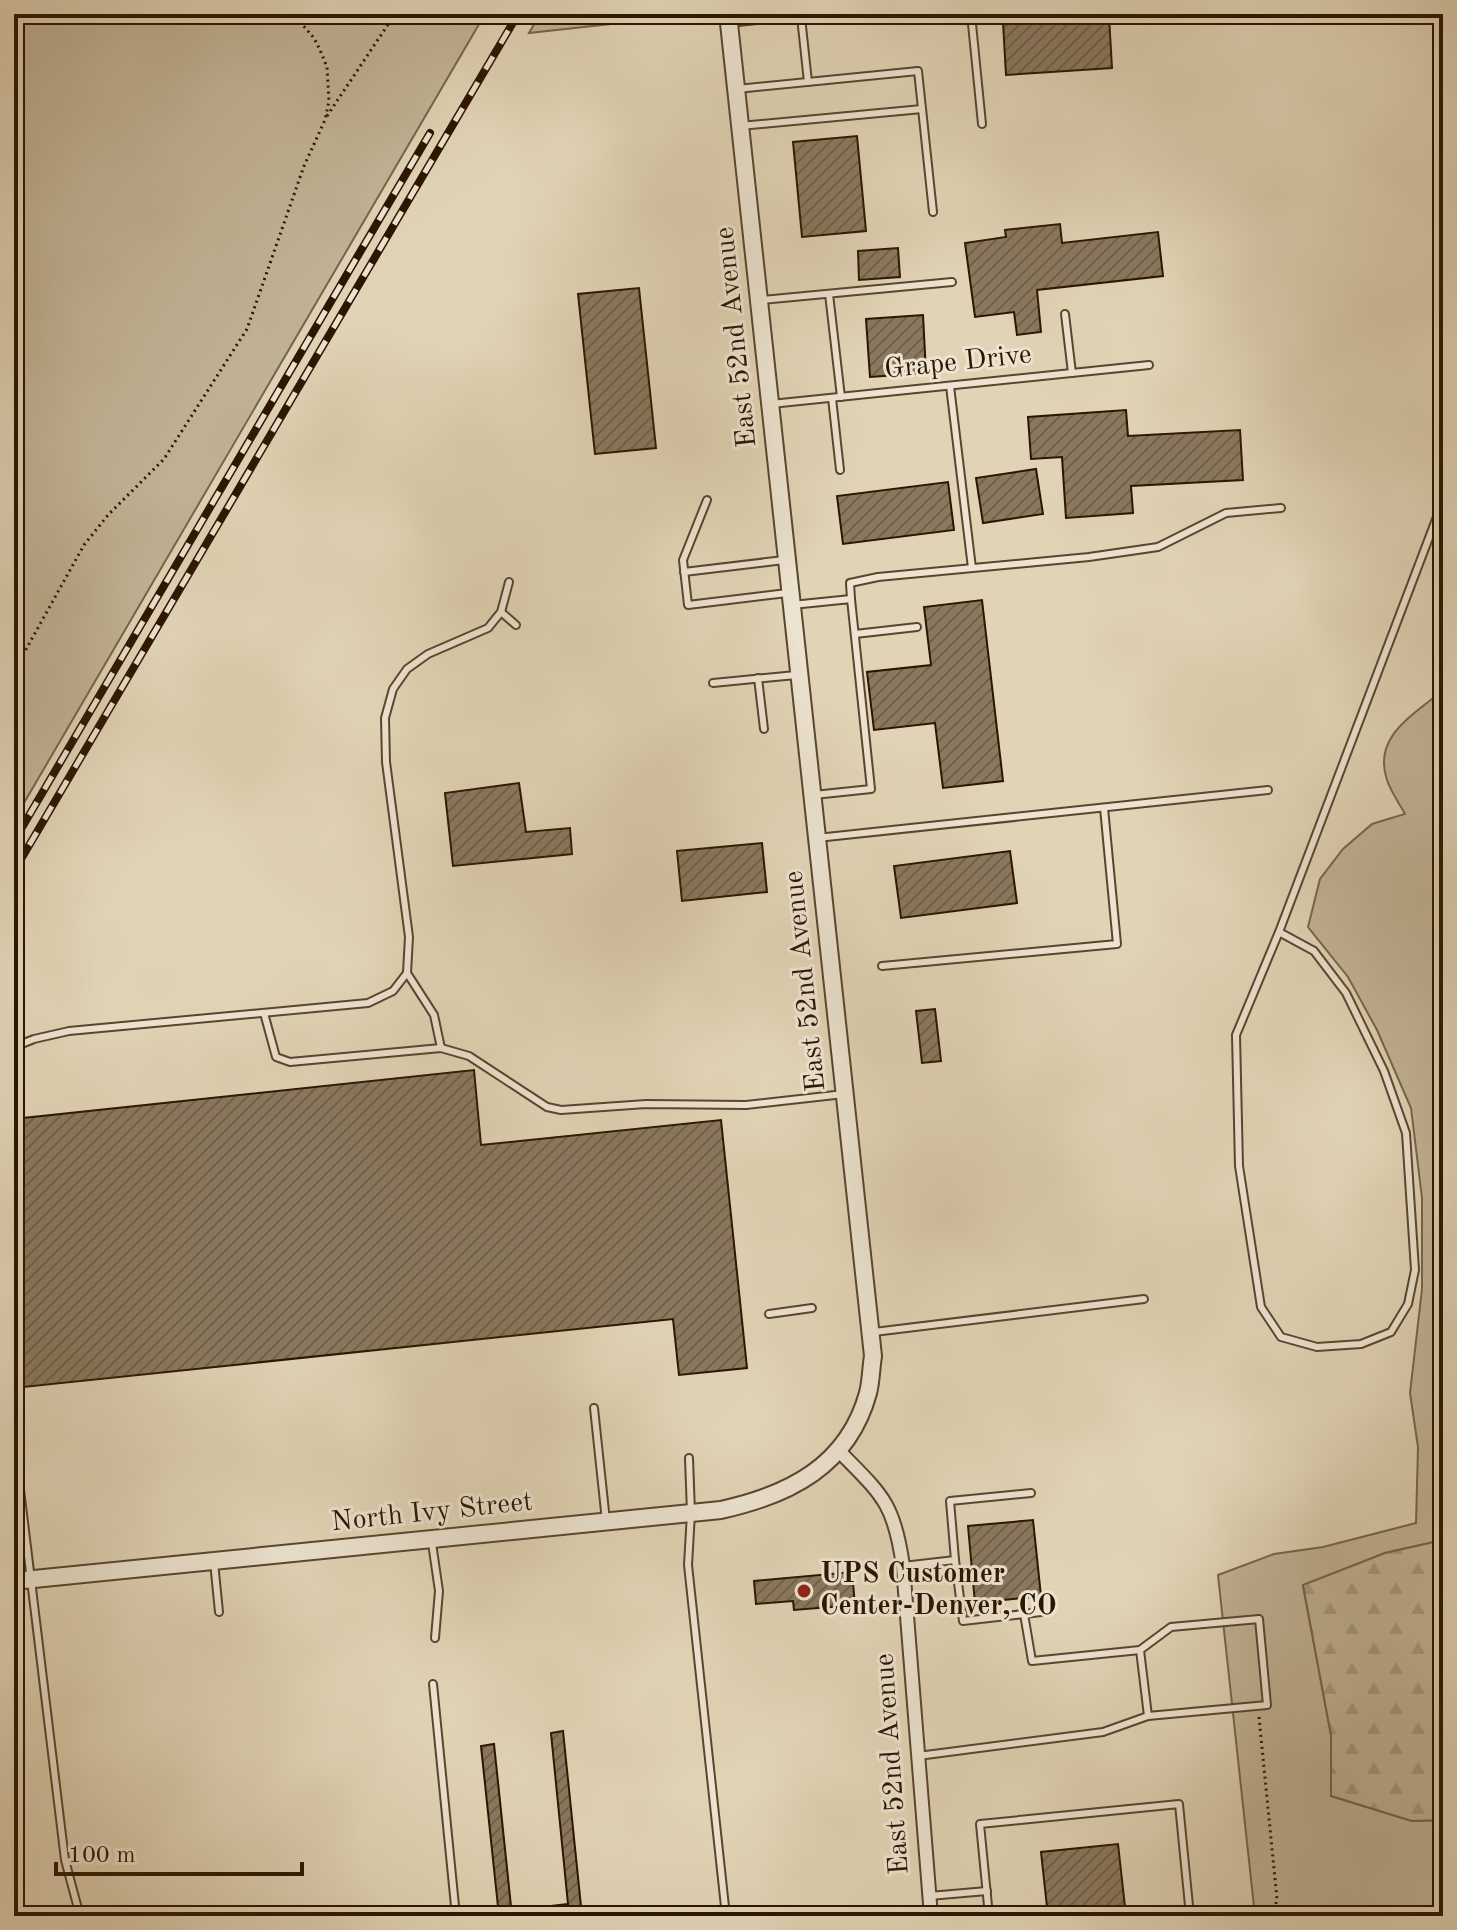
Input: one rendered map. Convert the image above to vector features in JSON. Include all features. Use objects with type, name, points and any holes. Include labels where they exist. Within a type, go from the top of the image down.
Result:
[{"type":"street","name":"East 52nd Avenue","points":[[729,19],[873,1356],[868,1393],[857,1422],[838,1450],[881,1494],[891,1510],[903,1566],[931,1916]]},
{"type":"street","name":"North Ivy Street","points":[[22,1580],[721,1510],[759,1502],[793,1488],[816,1472],[838,1450]]},
{"type":"lane","points":[[729,19],[812,14]]},
{"type":"lane","points":[[971,14],[982,124]]},
{"type":"lane","points":[[801,17],[808,82]]},
{"type":"lane","points":[[736,89],[918,71],[933,212]]},
{"type":"lane","points":[[740,126],[922,109]]},
{"type":"lane","points":[[759,300],[952,282]]},
{"type":"lane","points":[[829,294],[841,397]]},
{"type":"lane","points":[[1065,314],[1072,373]]},
{"type":"lane","name":"Grape Drive","points":[[771,404],[1149,365]]},
{"type":"lane","points":[[950,386],[972,568]]},
{"type":"lane","points":[[832,398],[840,470]]},
{"type":"lane","points":[[707,500],[683,560],[688,605],[851,599]]},
{"type":"lane","points":[[1279,932],[1314,951],[1346,993],[1384,1071],[1406,1133],[1415,1270],[1408,1304],[1391,1332],[1361,1344],[1317,1347],[1281,1337],[1261,1307],[1239,1166],[1236,1035],[1279,932],[1443,501]]},
{"type":"lane","points":[[813,795],[871,789],[850,583],[878,577],[1158,547],[1226,513],[1281,508]]},
{"type":"lane","points":[[684,572],[787,560]]},
{"type":"lane","points":[[14,1047],[69,1031],[368,1003],[393,991],[407,973],[409,937],[392,820],[385,718],[393,689],[407,669],[428,654],[488,628],[501,612],[509,582]]},
{"type":"lane","points":[[501,612],[516,625]]},
{"type":"lane","points":[[855,634],[917,627]]},
{"type":"lane","points":[[713,683],[800,674]]},
{"type":"lane","points":[[758,678],[764,729]]},
{"type":"lane","points":[[817,838],[1268,790]]},
{"type":"lane","points":[[882,966],[1117,944],[1104,808]]},
{"type":"lane","points":[[407,973],[434,1015],[441,1048]]},
{"type":"lane","points":[[264,1013],[276,1057],[290,1062],[441,1048],[469,1056],[547,1107],[561,1110],[646,1104],[746,1105],[844,1094]]},
{"type":"lane","points":[[870,1333],[1144,1299]]},
{"type":"lane","points":[[769,1314],[812,1308]]},
{"type":"lane","points":[[594,1408],[606,1521]]},
{"type":"lane","points":[[689,1458],[691,1513],[688,1565],[726,1916]]},
{"type":"lane","points":[[14,1463],[18,1473],[22,1580],[65,1860],[80,1916]]},
{"type":"lane","points":[[1031,1493],[950,1501],[963,1621],[1041,1612]]},
{"type":"lane","points":[[431,1539],[439,1591],[435,1638]]},
{"type":"lane","points":[[903,1566],[955,1560]]},
{"type":"lane","points":[[214,1562],[219,1612]]},
{"type":"lane","points":[[918,1756],[1103,1732],[1148,1716],[1267,1705],[1259,1619],[1171,1627],[1140,1650],[1032,1661],[1024,1614]]},
{"type":"lane","points":[[1140,1650],[1148,1716]]},
{"type":"lane","points":[[433,1684],[456,1916]]},
{"type":"lane","points":[[989,1916],[980,1824],[1179,1804],[1190,1916]]},
{"type":"lane","points":[[929,1896],[987,1891]]},
{"type":"path","points":[[293,14],[314,38],[327,67],[329,101],[325,120]]},
{"type":"path","points":[[14,671],[84,545],[108,515],[164,459],[247,329],[304,166],[325,120],[395,14]]},
{"type":"path","points":[[1257,1706],[1277,1899],[1273,1916]]},
{"type":"green space","points":[[14,14],[485,14],[14,820]]},
{"type":"green space","points":[[540,14],[702,14],[529,33]]},
{"type":"green space","points":[[1443,690],[1443,1540],[1385,1553],[1303,1586],[1331,1735],[1331,1796],[1412,1821],[1443,1820],[1443,1916],[1255,1916],[1218,1575],[1274,1554],[1323,1547],[1416,1523],[1418,1447],[1410,1393],[1422,1289],[1422,1198],[1411,1108],[1377,1030],[1348,977],[1308,927],[1320,879],[1343,849],[1372,824],[1405,814],[1387,780],[1385,751],[1398,728]]},
{"type":"green space","points":[[1443,1540],[1443,1820],[1412,1821],[1331,1796],[1331,1735],[1303,1585],[1385,1553]]},
{"type":"building","points":[[1109,16],[1112,68],[1006,75],[1003,22]]},
{"type":"building","points":[[857,136],[866,231],[802,237],[793,142]]},
{"type":"building","points":[[1060,224],[1062,243],[1158,232],[1163,276],[1037,290],[1041,332],[1017,335],[1014,312],[975,317],[965,243],[1006,237],[1005,230]]},
{"type":"building","points":[[898,248],[900,277],[859,280],[858,251]]},
{"type":"building","points":[[639,288],[656,448],[595,454],[578,294]]},
{"type":"building","points":[[923,315],[926,373],[870,377],[866,319]]},
{"type":"building","points":[[1126,410],[1128,436],[1240,430],[1243,480],[1131,486],[1133,513],[1066,518],[1062,457],[1031,459],[1028,417]]},
{"type":"building","points":[[1036,469],[1043,514],[983,523],[976,478]]},
{"type":"building","points":[[948,482],[954,530],[843,544],[837,496]]},
{"type":"building","points":[[982,600],[1003,781],[943,788],[935,723],[874,730],[867,672],[931,665],[924,607]]},
{"type":"building","points":[[519,783],[526,832],[570,828],[572,854],[453,866],[445,793]]},
{"type":"building","points":[[762,843],[767,892],[682,901],[677,851]]},
{"type":"building","points":[[1010,851],[1017,903],[901,918],[894,866]]},
{"type":"building","points":[[935,1009],[941,1061],[922,1063],[916,1011]]},
{"type":"building","points":[[474,1070],[481,1145],[721,1120],[747,1368],[679,1375],[673,1319],[14,1388],[14,1119]]},
{"type":"building","points":[[1033,1520],[1041,1596],[975,1603],[968,1526]]},
{"type":"building","name":"UPS Customer Center-Denver, CO","points":[[852,1572],[855,1605],[794,1610],[793,1601],[756,1604],[754,1581]]},
{"type":"building","points":[[563,1731],[582,1916],[543,1916],[543,1907],[568,1904],[551,1733]]},
{"type":"building","points":[[494,1744],[512,1916],[499,1916],[481,1746]]},
{"type":"building","points":[[1118,1844],[1126,1916],[1048,1916],[1041,1852]]},
{"type":"railway","points":[[14,871],[518,14]]},
{"type":"railway","points":[[14,841],[430,133]]},
{"type":"place","name":"UPS Customer Center-Denver, CO","points":[[804,1591]]}]
